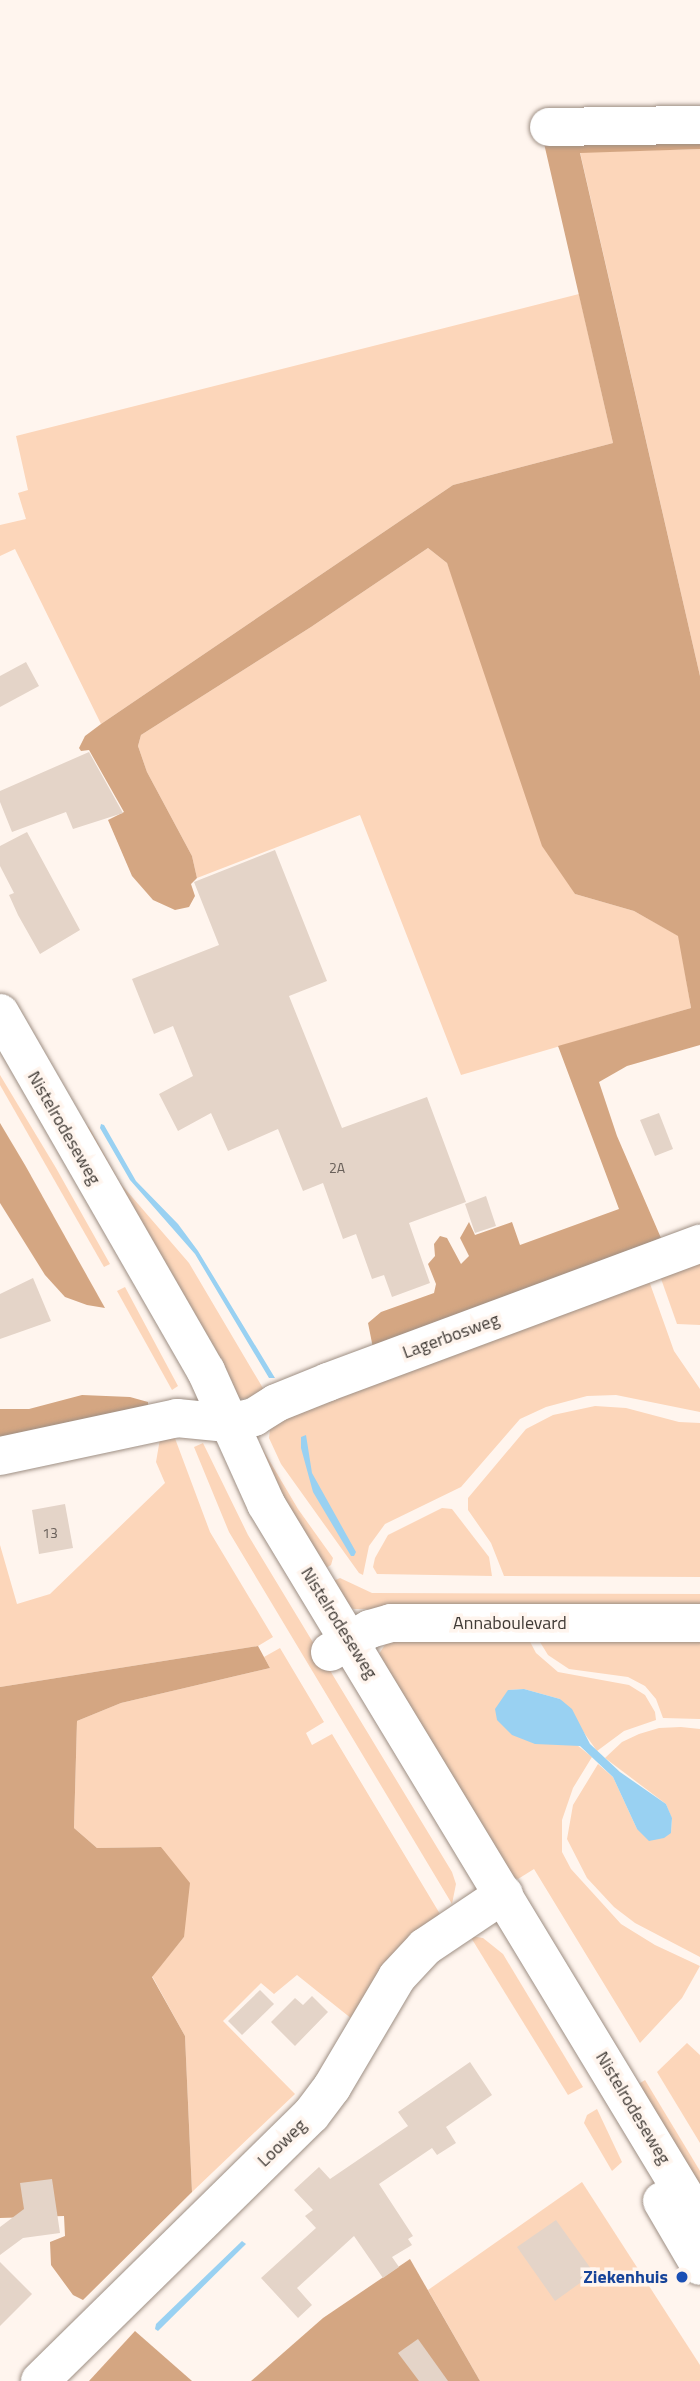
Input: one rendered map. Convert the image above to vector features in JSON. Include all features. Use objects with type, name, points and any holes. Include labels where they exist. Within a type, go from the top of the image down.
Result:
[{"type":"street","points":[[549,127],[700,125]]},
{"type":"street","name":"Nistelrodeseweg","points":[[0,1013],[206,1371],[216,1423],[244,1509],[339,1646],[493,1900],[700,2221]]},
{"type":"street","name":"Nistelrodeseweg","points":[[0,1060],[180,1371],[216,1423]]},
{"type":"street","name":"Lagerbosweg","points":[[216,1423],[254,1417],[276,1403],[328,1382],[700,1244]]},
{"type":"street","points":[[0,1456],[177,1418],[216,1423]]},
{"type":"street","name":"Annaboulevard","points":[[339,1646],[391,1623],[700,1623]]},
{"type":"street","name":"Nistelrodeseweg","points":[[493,1900],[700,2266]]},
{"type":"street","name":"Looweg","points":[[40,2381],[311,2115],[332,2087],[397,1977],[425,1947],[493,1900]]},
{"type":"shaded area","points":[[700,131],[700,149],[580,153],[700,676],[700,1045],[627,1066],[599,1082],[617,1136],[661,1238],[373,1348],[368,1323],[381,1312],[434,1293],[436,1284],[428,1264],[435,1256],[434,1244],[440,1236],[447,1238],[461,1264],[469,1256],[460,1238],[469,1222],[475,1235],[512,1222],[520,1245],[619,1209],[558,1046],[691,1008],[678,936],[634,911],[575,894],[542,846],[447,563],[428,548],[311,627],[141,735],[138,746],[147,772],[192,856],[197,878],[191,884],[195,896],[189,907],[175,910],[153,900],[132,876],[108,820],[124,812],[89,750],[81,751],[79,748],[85,736],[101,724],[453,485],[613,443],[543,139]]},
{"type":"shaded area","points":[[700,149],[700,676],[580,152]]},
{"type":"shaded area","points":[[579,294],[613,443],[453,485],[101,724],[15,549],[0,556],[0,525],[26,519],[18,493],[28,490],[16,436]]},
{"type":"shaded area","points":[[428,548],[447,563],[575,894],[634,911],[679,936],[691,1008],[461,1075],[360,815],[197,878],[192,856],[147,772],[138,746],[141,735],[311,627]]},
{"type":"shaded area","points":[[0,1075],[110,1264],[104,1267],[0,1085]]},
{"type":"shaded area","points":[[67,1115],[89,1127],[120,1183],[189,1263],[267,1395],[242,1399],[230,1394]]},
{"type":"shaded area","points":[[0,1123],[105,1308],[65,1297],[45,1275],[0,1203]]},
{"type":"shaded area","points":[[700,1251],[700,1325],[677,1324],[659,1273]]},
{"type":"shaded area","points":[[648,1278],[674,1351],[700,1389],[700,1412],[616,1395],[587,1396],[546,1407],[520,1419],[461,1487],[385,1524],[369,1546],[363,1575],[359,1573],[281,1464],[269,1438],[270,1430],[276,1423]]},
{"type":"shaded area","points":[[125,1287],[178,1386],[172,1390],[117,1291]]},
{"type":"shaded area","points":[[82,1395],[130,1397],[148,1402],[148,1414],[0,1440],[0,1409],[29,1409]]},
{"type":"shaded area","points":[[595,1406],[626,1408],[679,1422],[700,1423],[700,1577],[504,1576],[491,1543],[468,1510],[468,1498],[526,1429],[553,1415]]},
{"type":"shaded area","points":[[161,1433],[173,1433],[210,1532],[273,1637],[258,1646],[0,1687],[0,1545],[17,1604],[50,1594],[165,1483],[156,1462]]},
{"type":"shaded area","points":[[256,1438],[298,1509],[333,1558],[331,1565],[317,1573]]},
{"type":"shaded area","points":[[203,1443],[248,1535],[452,1872],[456,1884],[452,1904],[229,1532],[194,1447]]},
{"type":"shaded area","points":[[442,1508],[452,1509],[489,1557],[492,1576],[377,1574],[373,1567],[375,1558],[388,1535]]},
{"type":"shaded area","points":[[340,1578],[372,1593],[700,1594],[700,1611],[355,1609],[347,1608],[325,1585]]},
{"type":"shaded area","points":[[526,1634],[536,1653],[558,1672],[629,1685],[645,1695],[655,1712],[656,1720],[624,1731],[597,1751],[560,1699],[524,1689],[508,1690],[592,1757],[573,1788],[562,1820],[562,1852],[571,1869],[621,1924],[655,1945],[700,1966],[682,1998],[640,2043],[534,1869],[518,1879],[513,1877],[379,1654],[388,1640]]},
{"type":"shaded area","points":[[535,1634],[700,1635],[700,1719],[663,1718],[656,1699],[645,1686],[628,1677],[569,1669],[548,1655]]},
{"type":"shaded area","points":[[258,1646],[270,1668],[121,1703],[77,1721],[74,1828],[97,1848],[161,1847],[190,1883],[184,1937],[152,1977],[185,2036],[192,2192],[83,2300],[73,2295],[51,2265],[50,2242],[65,2236],[64,2216],[0,2218],[0,1687]]},
{"type":"shaded area","points":[[280,1648],[324,1722],[306,1733],[312,1745],[332,1734],[443,1919],[357,2023],[297,1975],[274,1994],[261,1983],[223,2021],[295,2094],[192,2192],[185,2036],[152,1976],[184,1937],[161,1847],[97,1848],[74,1828],[77,1721],[121,1703],[270,1668],[264,1657]]},
{"type":"shaded area","points":[[659,1728],[700,1729],[700,1957],[635,1923],[614,1907],[587,1878],[567,1839],[573,1805],[598,1764],[613,1777],[637,1829],[671,1833],[672,1819],[666,1804],[605,1758],[622,1742],[639,1734]]},
{"type":"shaded area","points":[[470,1936],[483,1938],[503,1954],[583,2087],[568,2095]]},
{"type":"shaded area","points":[[687,2043],[700,2055],[700,2143],[657,2072]]},
{"type":"shaded area","points":[[645,2080],[700,2171],[700,2207],[629,2090]]},
{"type":"shaded area","points":[[597,2109],[622,2162],[612,2171],[584,2123],[587,2115]]},
{"type":"shaded area","points":[[582,2182],[700,2365],[700,2381],[480,2381],[428,2290]]},
{"type":"shaded area","points":[[410,2259],[480,2381],[251,2381],[323,2318]]},
{"type":"shaded area","points":[[135,2331],[192,2381],[89,2381]]},
{"type":"water","points":[[101,1124],[136,1181],[178,1224],[198,1251],[275,1378],[269,1378],[195,1254],[130,1180],[100,1128]]},
{"type":"water","points":[[306,1435],[312,1473],[356,1552],[354,1556],[351,1556],[313,1492],[301,1448],[301,1437]]},
{"type":"water","points":[[524,1689],[560,1699],[572,1709],[590,1744],[620,1772],[666,1804],[672,1818],[671,1833],[664,1838],[649,1841],[637,1829],[613,1777],[580,1746],[535,1744],[512,1735],[497,1720],[495,1709],[508,1690]]},
{"type":"water","points":[[242,2241],[246,2244],[158,2331],[155,2329],[156,2324]]},
{"type":"building","points":[[26,662],[39,686],[0,707],[0,676]]},
{"type":"building","points":[[89,752],[123,813],[73,829],[66,812],[12,832],[0,802],[0,791]]},
{"type":"building","points":[[27,832],[80,930],[40,954],[18,915],[9,895],[14,893],[0,866],[0,846]]},
{"type":"building","points":[[275,850],[327,981],[289,996],[342,1128],[427,1097],[466,1202],[409,1223],[430,1283],[392,1297],[384,1275],[372,1279],[356,1234],[343,1239],[323,1183],[303,1191],[278,1129],[228,1151],[211,1113],[178,1131],[159,1094],[193,1076],[173,1026],[154,1034],[132,979],[219,945],[194,882]]},
{"type":"building","points":[[659,1113],[673,1149],[655,1156],[640,1120]]},
{"type":"building","points":[[486,1196],[496,1226],[475,1233],[465,1204]]},
{"type":"building","points":[[33,1278],[51,1321],[0,1339],[0,1294]]},
{"type":"building","points":[[65,1504],[73,1548],[39,1554],[32,1510]]},
{"type":"building","points":[[260,1990],[274,2004],[242,2035],[228,2021]]},
{"type":"building","points":[[312,1996],[328,2012],[295,2046],[271,2022],[295,1998],[303,2005]]},
{"type":"building","points":[[470,2062],[492,2095],[446,2127],[456,2143],[437,2155],[432,2148],[379,2184],[413,2236],[408,2239],[412,2245],[392,2257],[399,2267],[383,2278],[354,2236],[297,2288],[312,2305],[298,2318],[261,2278],[316,2228],[305,2216],[313,2210],[294,2190],[319,2167],[330,2179],[408,2126],[398,2112]]},
{"type":"building","points":[[52,2179],[60,2233],[23,2238],[0,2255],[0,2227],[24,2209],[20,2183]]},
{"type":"building","points":[[556,2220],[594,2273],[555,2301],[517,2247]]},
{"type":"building","points":[[0,2262],[32,2294],[0,2326]]},
{"type":"building","points":[[418,2339],[448,2381],[419,2381],[398,2353]]},
{"type":"place","name":"Ziekenhuis","points":[[682,2277]]}]
